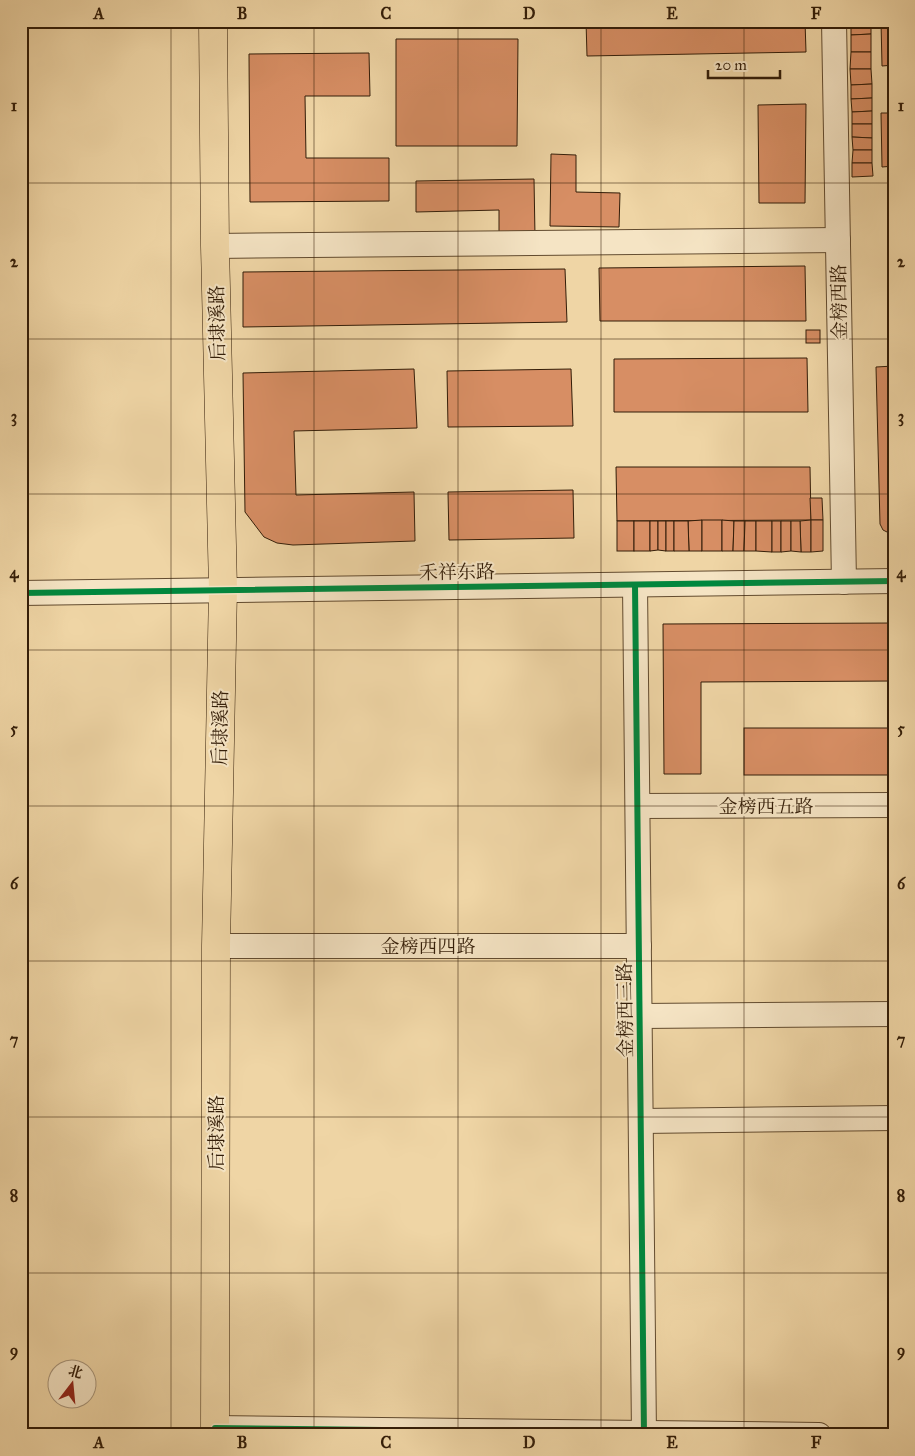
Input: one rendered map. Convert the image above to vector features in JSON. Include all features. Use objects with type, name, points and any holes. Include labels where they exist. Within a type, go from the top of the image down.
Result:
[{"type":"main road","name":"后埭溪路","points":[[213,21],[215,246],[223,589],[216,946],[215,1431]]},
{"type":"street","name":"金榜西路","points":[[834,21],[844,582]]},
{"type":"street","points":[[215,246],[838,240]]},
{"type":"street","name":"禾祥东路","points":[[21,593],[894,581]]},
{"type":"street","name":"金榜西三路","points":[[635,585],[644,1433]]},
{"type":"street","name":"金榜西五路","points":[[638,806],[894,805]]},
{"type":"street","name":"金榜西四路","points":[[216,946],[639,946]]},
{"type":"street","points":[[640,1016],[894,1014]]},
{"type":"street","points":[[641,1122],[894,1118]]},
{"type":"street","points":[[215,1431],[819,1435]]},
{"type":"building","points":[[586,21],[805,21],[806,52],[587,56]]},
{"type":"building","points":[[851,21],[871,21],[871,34],[851,35]]},
{"type":"building","points":[[881,21],[894,21],[894,65],[882,66]]},
{"type":"building","points":[[871,34],[871,52],[851,52],[851,35]]},
{"type":"building","points":[[396,39],[518,39],[517,146],[396,146]]},
{"type":"building","points":[[851,52],[871,52],[871,69],[850,69]]},
{"type":"building","points":[[369,53],[370,96],[305,96],[306,158],[389,158],[389,201],[250,202],[249,54]]},
{"type":"building","points":[[850,69],[871,69],[872,84],[851,85]]},
{"type":"building","points":[[872,84],[872,98],[851,99],[851,85]]},
{"type":"building","points":[[872,98],[872,111],[852,112],[851,99]]},
{"type":"building","points":[[806,104],[805,203],[759,203],[758,105]]},
{"type":"building","points":[[872,111],[872,124],[852,124],[852,112]]},
{"type":"building","points":[[881,113],[894,113],[894,166],[882,167]]},
{"type":"building","points":[[852,124],[872,124],[872,138],[852,137]]},
{"type":"building","points":[[852,137],[872,138],[872,150],[853,150]]},
{"type":"building","points":[[853,150],[872,150],[872,163],[852,163]]},
{"type":"building","points":[[551,154],[576,155],[576,192],[620,193],[619,227],[550,226]]},
{"type":"building","points":[[852,163],[872,163],[873,176],[852,177]]},
{"type":"building","points":[[534,179],[535,236],[499,237],[499,210],[416,212],[416,181]]},
{"type":"building","points":[[805,266],[806,321],[600,321],[599,268]]},
{"type":"building","points":[[565,269],[567,322],[243,327],[243,272]]},
{"type":"building","points":[[806,330],[820,330],[820,343],[806,343]]},
{"type":"building","points":[[807,358],[808,412],[614,412],[614,359]]},
{"type":"building","points":[[894,366],[894,532],[889,533],[883,530],[880,524],[876,367]]},
{"type":"building","points":[[414,369],[417,428],[294,431],[296,495],[414,492],[415,541],[293,545],[277,543],[264,537],[245,512],[243,373]]},
{"type":"building","points":[[571,369],[573,426],[448,427],[447,371]]},
{"type":"building","points":[[616,467],[810,467],[811,520],[617,521]]},
{"type":"building","points":[[573,490],[574,538],[449,540],[448,492]]},
{"type":"building","points":[[810,498],[822,498],[823,520],[811,520]]},
{"type":"building","points":[[702,520],[702,551],[689,551],[688,521]]},
{"type":"building","points":[[702,520],[722,520],[722,551],[702,551]]},
{"type":"building","points":[[722,520],[734,521],[733,551],[722,551]]},
{"type":"building","points":[[811,520],[811,552],[801,552],[800,521]]},
{"type":"building","points":[[811,520],[823,520],[823,551],[811,552]]},
{"type":"building","points":[[617,521],[634,521],[634,551],[617,551]]},
{"type":"building","points":[[634,521],[650,521],[650,551],[634,551]]},
{"type":"building","points":[[650,521],[658,521],[658,550],[650,551]]},
{"type":"building","points":[[658,521],[666,521],[666,551],[658,550]]},
{"type":"building","points":[[666,521],[674,521],[674,551],[666,551]]},
{"type":"building","points":[[674,521],[688,521],[689,551],[674,551]]},
{"type":"building","points":[[734,521],[745,521],[744,551],[733,551]]},
{"type":"building","points":[[745,521],[756,521],[756,551],[744,551]]},
{"type":"building","points":[[756,521],[772,521],[772,552],[756,551]]},
{"type":"building","points":[[772,521],[781,521],[781,552],[772,552]]},
{"type":"building","points":[[781,521],[791,521],[791,551],[781,552]]},
{"type":"building","points":[[791,521],[800,521],[801,552],[791,551]]},
{"type":"building","points":[[894,623],[894,681],[701,682],[701,774],[664,774],[663,624]]},
{"type":"building","points":[[744,728],[894,728],[894,775],[744,775]]},
{"type":"cycle path","points":[[21,593],[894,581]]},
{"type":"cycle path","points":[[635,585],[644,1435]]},
{"type":"cycle path","points":[[215,1428],[819,1435]]}]
